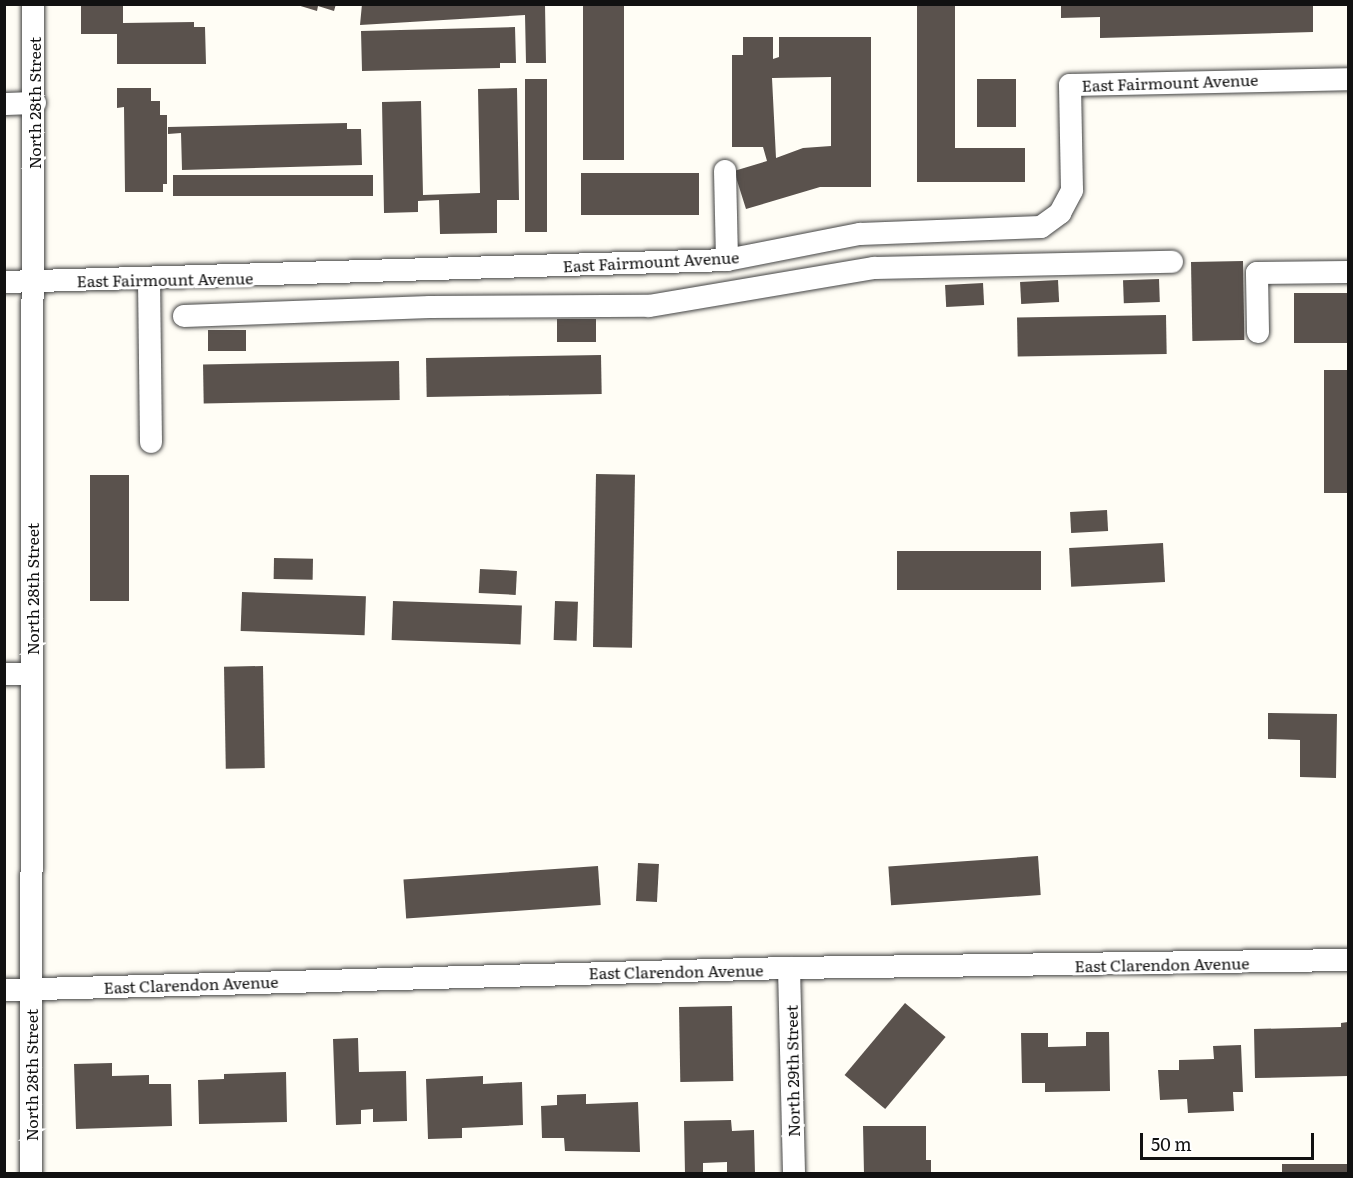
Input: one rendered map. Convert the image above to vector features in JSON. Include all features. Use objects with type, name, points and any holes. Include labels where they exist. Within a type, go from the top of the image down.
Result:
[{"type":"street","name":"North 28th Street","points":[[31,1173],[33,4]]},
{"type":"street","name":"East Fairmount Avenue","points":[[4,282],[727,260],[860,234],[998,231],[1041,227],[1060,213],[1072,190],[1070,85],[1348,79]]},
{"type":"street","points":[[4,104],[34,103]]},
{"type":"street","points":[[725,171],[727,260]]},
{"type":"street","points":[[998,231],[999,265]]},
{"type":"street","points":[[184,316],[430,307],[649,306],[874,268],[1172,262]]},
{"type":"street","points":[[1258,332],[1257,273],[1348,272]]},
{"type":"street","points":[[149,279],[151,442]]},
{"type":"street","points":[[4,674],[32,674]]},
{"type":"street","name":"East Clarendon Avenue","points":[[4,990],[789,968],[1348,960]]},
{"type":"street","name":"North 29th Street","points":[[789,968],[794,1173]]},
{"type":"building","points":[[81,4],[123,4],[123,23],[194,22],[194,27],[205,27],[206,64],[117,64],[117,34],[81,34]]},
{"type":"building","points":[[294,4],[336,4],[334,11],[318,6],[317,11]]},
{"type":"building","points":[[362,4],[545,4],[546,63],[526,63],[525,15],[360,25]]},
{"type":"building","points":[[917,4],[955,4],[955,148],[1025,148],[1025,182],[917,182]]},
{"type":"building","points":[[1061,4],[1313,4],[1313,32],[1100,38],[1100,17],[1061,18]]},
{"type":"building","points":[[583,5],[624,5],[624,160],[583,160]]},
{"type":"building","points":[[515,27],[516,63],[500,63],[500,68],[362,71],[361,31]]},
{"type":"building","points":[[743,37],[773,37],[773,59],[779,57],[779,37],[871,37],[871,187],[820,187],[746,209],[734,171],[767,161],[763,147],[732,147],[732,55],[743,55]],"holes":[[[831,77],[831,146],[803,148],[776,158],[772,78]]]},
{"type":"building","points":[[525,79],[547,79],[547,232],[525,232]]},
{"type":"building","points":[[977,79],[1016,79],[1016,127],[977,127]]},
{"type":"building","points":[[117,88],[151,88],[151,101],[160,101],[160,115],[167,115],[167,184],[163,184],[163,192],[125,192],[124,107],[117,108]]},
{"type":"building","points":[[517,88],[519,200],[497,200],[497,233],[440,234],[439,200],[418,201],[418,212],[384,213],[382,102],[421,101],[423,195],[480,193],[478,89]]},
{"type":"building","points":[[347,123],[347,129],[361,129],[362,165],[182,170],[181,133],[168,134],[168,127]]},
{"type":"building","points":[[581,173],[699,173],[699,215],[581,215]]},
{"type":"building","points":[[173,175],[373,175],[373,196],[173,196]]},
{"type":"building","points":[[1243,261],[1244,340],[1192,341],[1191,262]]},
{"type":"building","points":[[1159,279],[1160,302],[1124,303],[1123,280]]},
{"type":"building","points":[[1058,280],[1059,302],[1021,304],[1020,282]]},
{"type":"building","points":[[983,283],[984,305],[946,307],[945,285]]},
{"type":"building","points":[[1294,293],[1348,293],[1348,343],[1294,343]]},
{"type":"building","points":[[1166,315],[1167,354],[1018,357],[1017,318]]},
{"type":"building","points":[[557,319],[596,319],[596,342],[557,342]]},
{"type":"building","points":[[208,330],[246,330],[246,351],[208,351]]},
{"type":"building","points":[[601,355],[602,394],[427,397],[426,358]]},
{"type":"building","points":[[399,361],[400,400],[204,403],[203,364]]},
{"type":"building","points":[[1324,370],[1348,370],[1348,493],[1324,493]]},
{"type":"building","points":[[596,474],[635,475],[632,648],[593,647]]},
{"type":"building","points":[[90,475],[129,475],[129,601],[90,601]]},
{"type":"building","points":[[1107,510],[1108,531],[1071,533],[1070,512]]},
{"type":"building","points":[[1163,543],[1165,582],[1071,587],[1069,548]]},
{"type":"building","points":[[897,551],[1041,551],[1041,590],[897,590]]},
{"type":"building","points":[[274,558],[313,559],[313,580],[274,579]]},
{"type":"building","points":[[480,569],[517,571],[516,595],[479,593]]},
{"type":"building","points":[[242,592],[366,596],[365,635],[241,631]]},
{"type":"building","points":[[393,601],[522,606],[521,644],[392,640]]},
{"type":"building","points":[[555,601],[578,602],[577,641],[554,640]]},
{"type":"building","points":[[263,666],[265,768],[226,769],[224,667]]},
{"type":"building","points":[[1268,713],[1337,714],[1336,778],[1300,777],[1300,740],[1268,739]]},
{"type":"building","points":[[1038,856],[1041,895],[891,905],[888,866]]},
{"type":"building","points":[[638,863],[659,864],[657,902],[636,901]]},
{"type":"building","points":[[598,866],[601,905],[406,919],[403,880]]},
{"type":"building","points":[[905,1003],[946,1037],[885,1109],[845,1075]]},
{"type":"building","points":[[732,1006],[733,1081],[680,1082],[679,1007]]},
{"type":"building","points":[[1348,1022],[1348,1076],[1255,1078],[1254,1029],[1341,1027],[1341,1023]]},
{"type":"building","points":[[1086,1032],[1109,1032],[1110,1091],[1045,1092],[1045,1083],[1022,1083],[1021,1033],[1048,1033],[1048,1047],[1086,1046]]},
{"type":"building","points":[[358,1038],[359,1072],[406,1071],[407,1121],[373,1122],[373,1109],[361,1110],[361,1124],[336,1125],[333,1039]]},
{"type":"building","points":[[1241,1045],[1243,1092],[1233,1092],[1234,1111],[1188,1113],[1187,1099],[1160,1100],[1158,1070],[1179,1070],[1179,1060],[1214,1059],[1213,1046]]},
{"type":"building","points":[[112,1063],[112,1076],[149,1075],[149,1084],[171,1084],[172,1126],[76,1129],[74,1064]]},
{"type":"building","points":[[286,1072],[287,1122],[199,1124],[198,1080],[224,1079],[224,1074]]},
{"type":"building","points":[[483,1076],[483,1084],[522,1082],[523,1125],[462,1128],[462,1138],[428,1139],[426,1079]]},
{"type":"building","points":[[586,1094],[586,1104],[638,1102],[640,1152],[565,1151],[564,1138],[542,1138],[541,1106],[557,1105],[557,1095]]},
{"type":"building","points":[[731,1120],[732,1131],[754,1130],[755,1174],[727,1174],[727,1162],[703,1163],[703,1174],[685,1174],[684,1121]]},
{"type":"building","points":[[863,1126],[926,1126],[926,1160],[931,1160],[931,1174],[864,1174]]},
{"type":"building","points":[[1282,1164],[1348,1164],[1348,1174],[1282,1174]]}]
